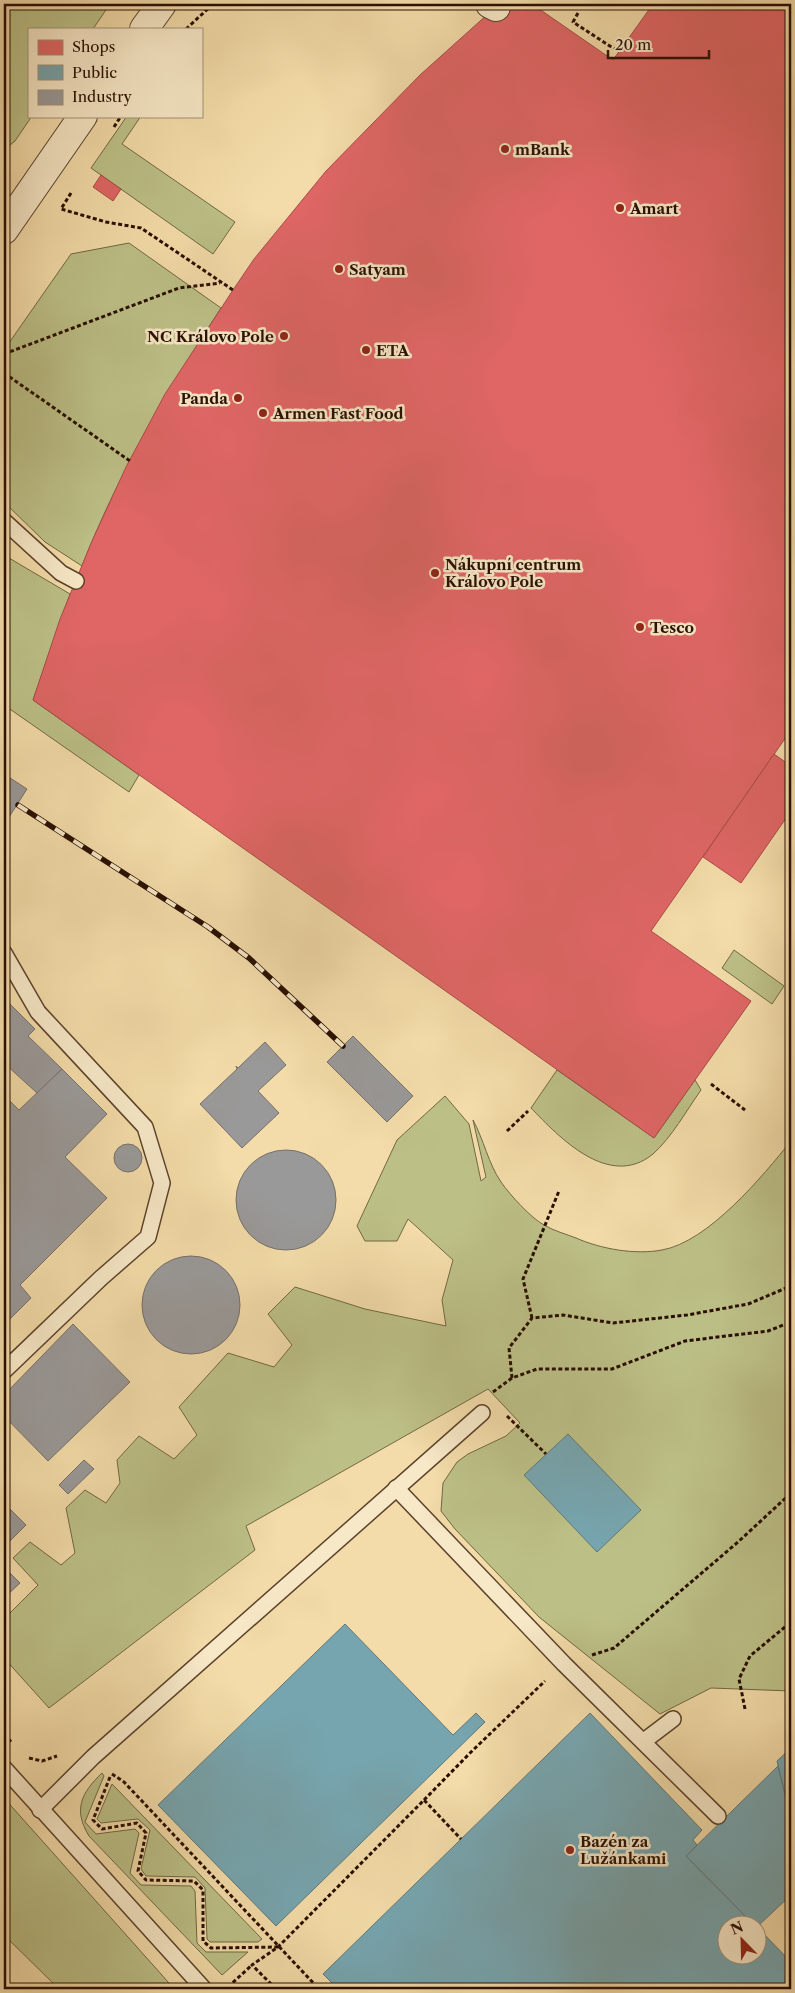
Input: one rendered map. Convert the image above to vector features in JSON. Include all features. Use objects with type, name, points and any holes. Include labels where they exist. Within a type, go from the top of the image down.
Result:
[{"type":"street","points":[[145,28],[162,4]]},
{"type":"street","points":[[8,214],[81,118]]},
{"type":"lane","points":[[4,521],[61,573],[76,580]]},
{"type":"lane","points":[[4,953],[38,1012],[145,1127],[162,1184],[148,1237],[101,1278],[4,1371]]},
{"type":"lane","points":[[40,1810],[93,1757],[482,1413]]},
{"type":"lane","points":[[396,1488],[564,1664],[718,1816]]},
{"type":"lane","points":[[644,1741],[673,1719]]},
{"type":"lane","points":[[4,1768],[204,1989]]},
{"type":"path","points":[[187,28],[213,4]]},
{"type":"path","points":[[578,13],[573,22],[619,52]]},
{"type":"path","points":[[61,209],[106,222],[141,228],[233,290]]},
{"type":"path","points":[[4,354],[179,288],[220,283]]},
{"type":"path","points":[[4,373],[130,461]]},
{"type":"path","points":[[711,1084],[745,1110]]},
{"type":"path","points":[[507,1131],[528,1111]]},
{"type":"path","points":[[532,1318],[524,1279],[559,1190]]},
{"type":"path","points":[[512,1378],[509,1348],[532,1318],[563,1314],[613,1323],[678,1316],[748,1304],[791,1286]]},
{"type":"path","points":[[546,1454],[507,1416],[482,1413],[494,1390],[512,1378],[537,1369],[612,1369],[685,1341],[768,1331],[791,1322]]},
{"type":"path","points":[[564,1664],[614,1648],[738,1542],[791,1492]]},
{"type":"path","points":[[745,1709],[738,1679],[750,1656],[791,1622]]},
{"type":"path","points":[[226,1989],[252,1965],[278,1947],[539,1687]]},
{"type":"path","points":[[4,1734],[14,1746]]},
{"type":"path","points":[[24,1757],[42,1761],[61,1754],[76,1740],[112,1774],[131,1788],[319,1989]]},
{"type":"path","points":[[112,1774],[94,1820],[102,1829],[137,1823],[142,1828],[146,1833],[138,1871],[146,1880],[194,1881],[203,1890],[204,1941],[211,1948],[278,1947]]},
{"type":"path","points":[[424,1800],[461,1839]]},
{"type":"path","points":[[252,1965],[276,1989]]},
{"type":"green space","points":[[4,4],[110,4],[94,28],[28,28],[28,118],[31,118],[15,141],[4,150]]},
{"type":"green space","points":[[126,118],[140,118],[122,144],[235,222],[213,254],[91,168]]},
{"type":"green space","points":[[129,243],[221,308],[145,434],[111,499],[82,566],[45,542],[4,502],[4,350],[71,254]]},
{"type":"green space","points":[[4,553],[9,558],[70,594],[33,700],[139,775],[129,792],[4,705]]},
{"type":"green space","points":[[734,950],[784,986],[772,1004],[722,968]]},
{"type":"green space","points":[[557,1070],[654,1138],[695,1080],[701,1090],[673,1132],[653,1154],[636,1164],[619,1166],[602,1163],[570,1145],[531,1108]]},
{"type":"green space","points":[[445,1096],[469,1124],[481,1181],[486,1177],[473,1120],[501,1182],[533,1217],[556,1231],[586,1242],[618,1250],[641,1252],[662,1250],[698,1235],[750,1189],[791,1141],[791,1691],[711,1688],[660,1714],[539,1617],[455,1529],[441,1511],[443,1483],[457,1462],[468,1454],[506,1436],[520,1423],[488,1389],[246,1526],[255,1550],[49,1708],[4,1658],[4,1619],[38,1585],[13,1558],[30,1542],[61,1565],[75,1553],[66,1508],[85,1490],[106,1503],[120,1483],[117,1460],[139,1436],[174,1459],[197,1435],[179,1407],[228,1353],[274,1367],[292,1345],[268,1314],[295,1287],[365,1309],[446,1326],[442,1300],[453,1260],[408,1219],[397,1241],[365,1241],[357,1226],[397,1140]]},
{"type":"green space","points":[[102,1773],[104,1776],[85,1822],[96,1834],[135,1829],[139,1833],[130,1873],[141,1885],[191,1886],[195,1891],[197,1943],[206,1952],[248,1952],[222,1975],[89,1836],[81,1818],[82,1802],[84,1795]]},
{"type":"green space","points":[[112,1784],[262,1939],[258,1942],[210,1942],[207,1939],[205,1888],[195,1877],[146,1876],[141,1869],[150,1830],[138,1819],[101,1823],[97,1819]]},
{"type":"green space","points":[[4,1798],[174,1989],[59,1989],[4,1935]]},
{"type":"building: Shops","name":"Nákupní centrum Královo Pole","points":[[499,4],[532,4],[613,60],[653,4],[791,4],[791,730],[651,931],[751,1001],[654,1138],[33,700],[60,619],[92,541],[126,467],[165,394],[233,290],[254,259],[326,171],[420,75]]},
{"type":"building: Shops","points":[[101,175],[121,189],[113,201],[93,187]]},
{"type":"building: Shops","points":[[774,754],[791,766],[791,811],[741,883],[703,857]]},
{"type":"building: Public","points":[[568,1434],[641,1510],[597,1552],[524,1475]]},
{"type":"building: Public","points":[[345,1624],[453,1735],[476,1713],[485,1722],[276,1926],[158,1805]]},
{"type":"building: Public","name":"Bazén za Lužánkami","points":[[590,1713],[702,1830],[693,1840],[697,1845],[686,1856],[745,1916],[718,1916],[718,1966],[768,1966],[768,1938],[791,1962],[791,1989],[338,1989],[323,1974]]},
{"type":"building: Public","points":[[791,1748],[791,1820],[777,1761]]},
{"type":"building: Public","points":[[778,1766],[791,1820],[791,1895],[768,1917],[745,1916],[686,1856]]},
{"type":"building: Industry","points":[[4,774],[27,789],[4,825]]},
{"type":"building: Industry","points":[[4,998],[35,1029],[28,1036],[62,1069],[37,1093],[4,1063]]},
{"type":"building: Industry","points":[[353,1036],[413,1096],[387,1122],[327,1062]]},
{"type":"building: Industry","points":[[265,1042],[286,1065],[258,1091],[279,1113],[242,1148],[200,1104],[237,1069],[236,1066],[238,1068]]},
{"type":"building: Industry","points":[[62,1069],[107,1114],[65,1157],[107,1198],[20,1285],[31,1298],[4,1325],[4,1095],[19,1110]]},
{"type":"building: Industry","points":[[128,1144],[138,1148],[142,1158],[138,1168],[128,1172],[118,1168],[114,1158],[118,1148]]},
{"type":"building: Industry","points":[[286,1150],[296,1151],[314,1158],[328,1172],[335,1190],[335,1210],[328,1228],[314,1242],[296,1249],[286,1250],[276,1249],[258,1242],[244,1228],[237,1210],[236,1200],[237,1190],[244,1172],[258,1158],[276,1151]]},
{"type":"building: Industry","points":[[181,1256],[201,1256],[210,1259],[226,1270],[237,1286],[240,1295],[240,1315],[237,1324],[226,1340],[210,1351],[201,1354],[181,1354],[164,1346],[150,1332],[142,1315],[142,1295],[150,1278],[164,1264]]},
{"type":"building: Industry","points":[[73,1324],[130,1382],[48,1461],[4,1416],[4,1395]]},
{"type":"building: Industry","points":[[84,1460],[94,1469],[68,1494],[59,1485]]},
{"type":"building: Industry","points":[[4,1503],[26,1525],[4,1547]]},
{"type":"building: Industry","points":[[4,1567],[20,1583],[4,1598]]},
{"type":"railway","points":[[18,805],[208,927],[249,958],[343,1046]]},
{"type":"place","name":"mBank","points":[[505,149]]},
{"type":"place","name":"Amart","points":[[620,208]]},
{"type":"place","name":"Satyam","points":[[339,269]]},
{"type":"place","name":"NC Královo Pole","points":[[284,336]]},
{"type":"place","name":"ETA","points":[[366,350]]},
{"type":"place","name":"Panda","points":[[238,398]]},
{"type":"place","name":"Armen Fast Food","points":[[263,413]]},
{"type":"place","name":"Nákupní centrum Královo Pole","points":[[435,573]]},
{"type":"place","name":"Tesco","points":[[640,627]]},
{"type":"place","name":"Bazén za Lužánkami","points":[[570,1850]]}]
